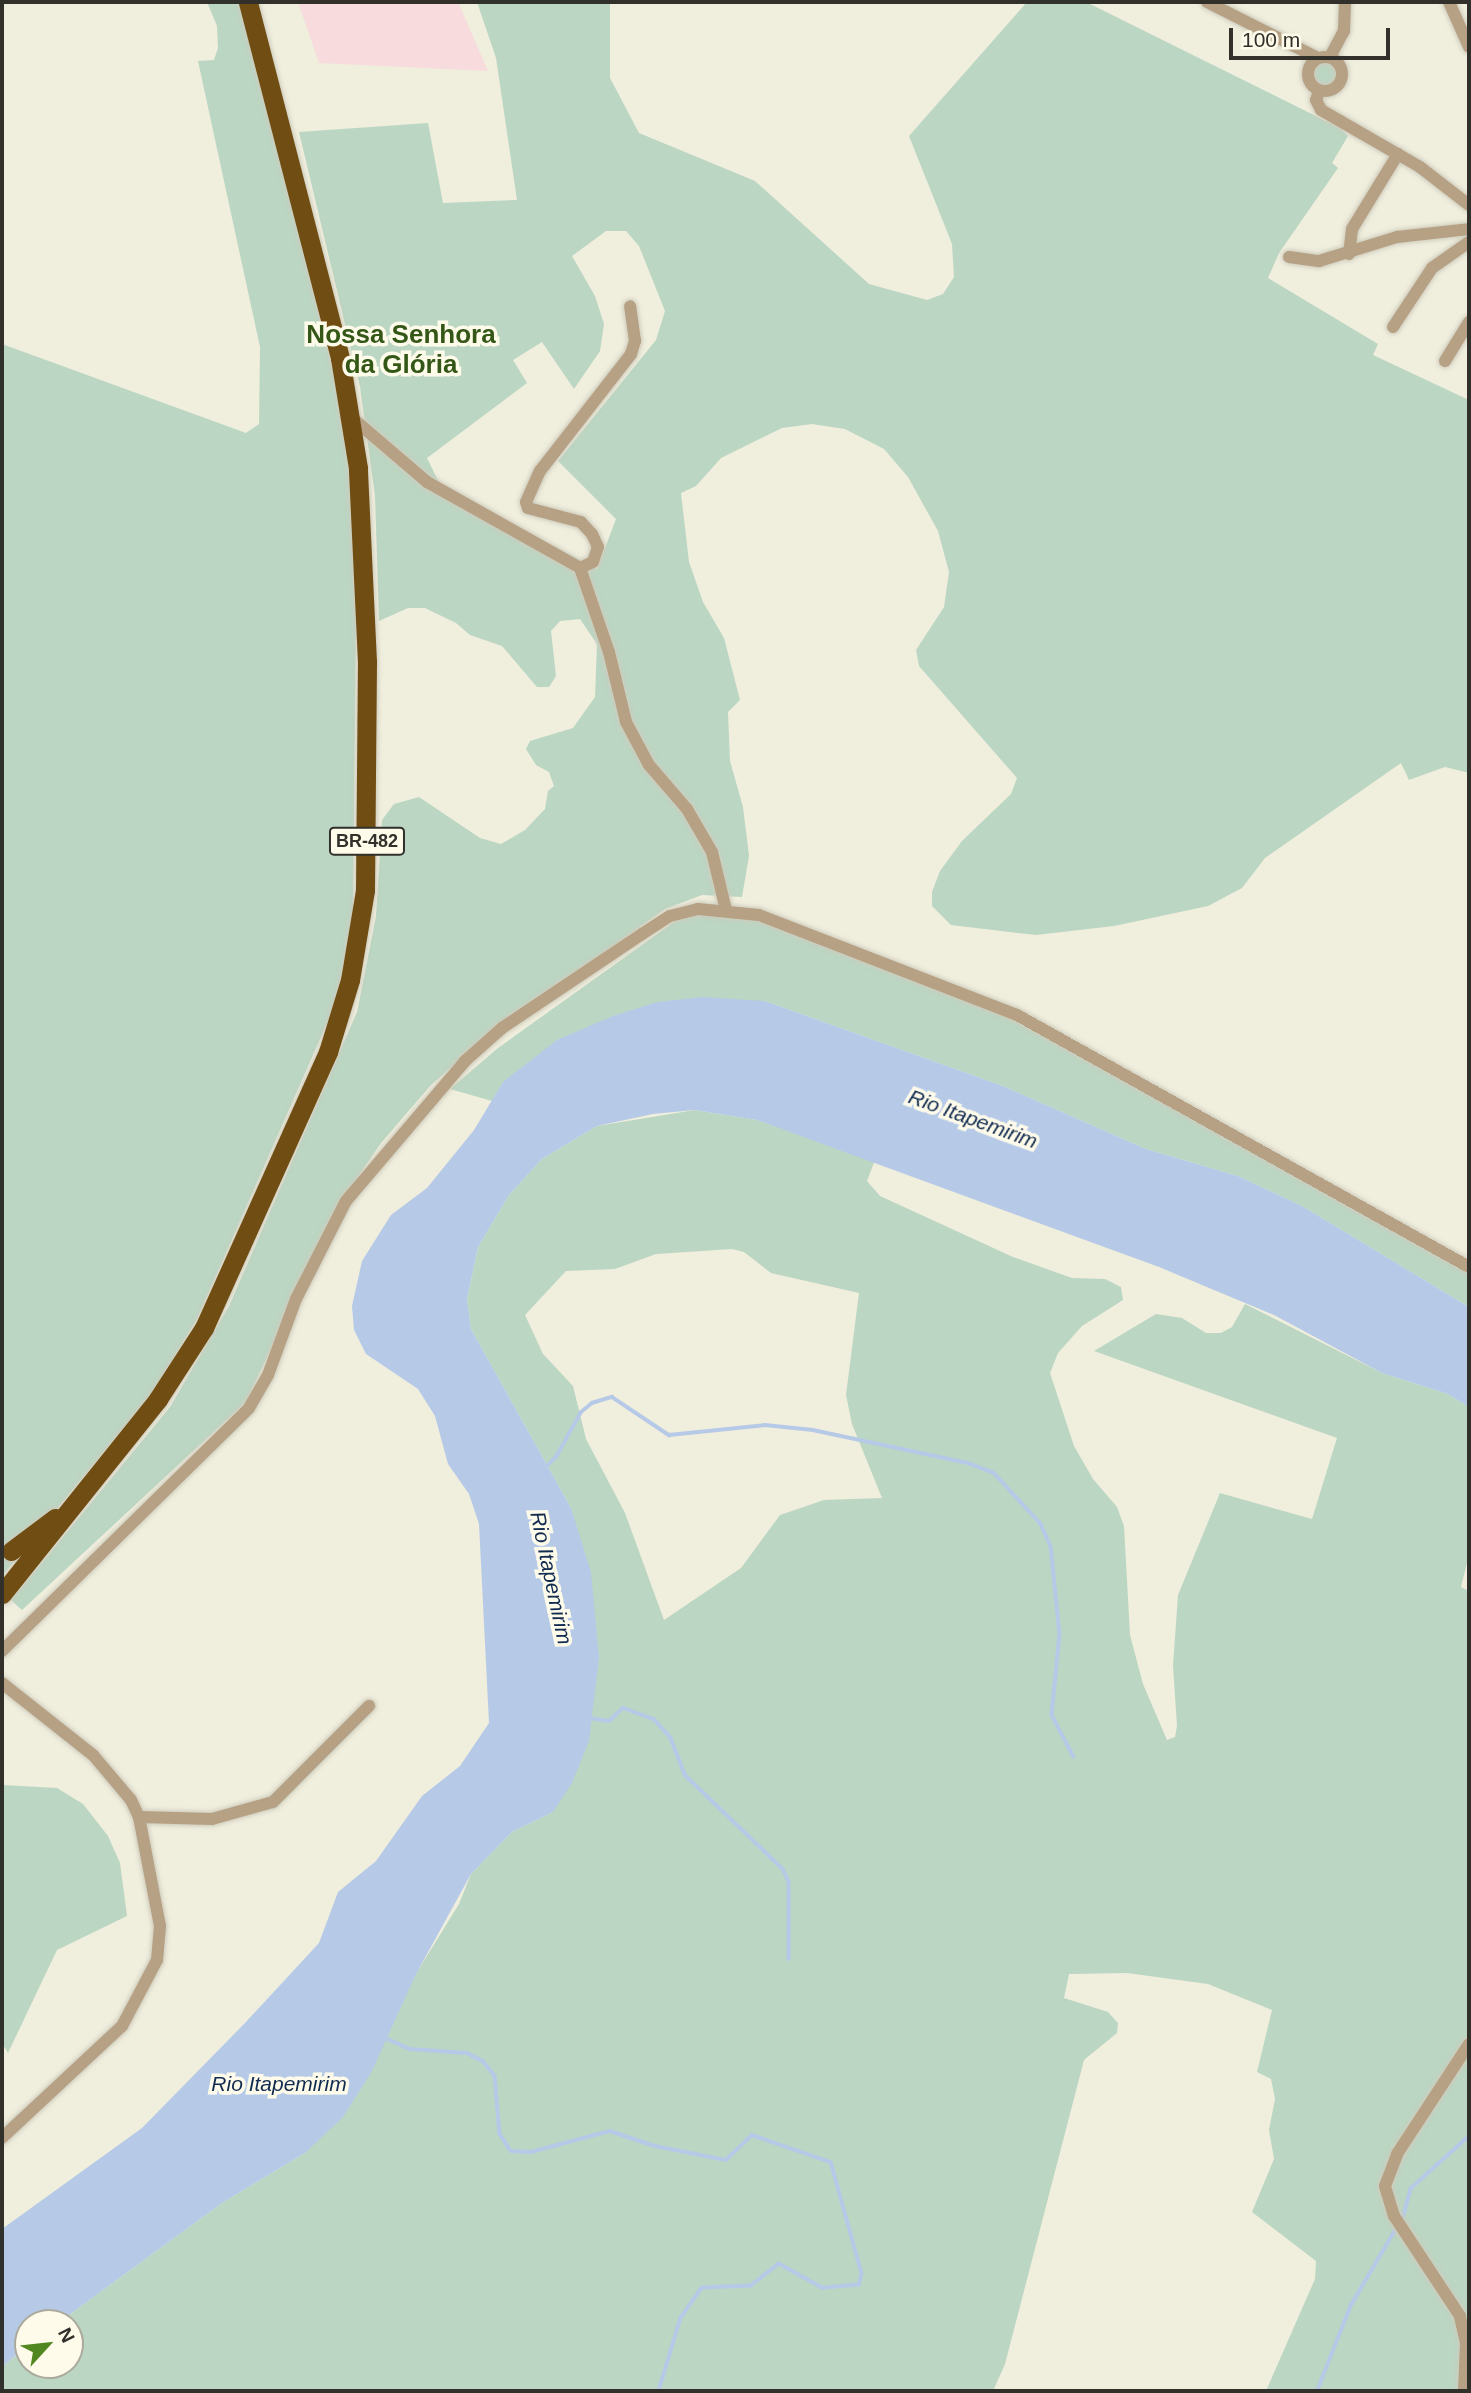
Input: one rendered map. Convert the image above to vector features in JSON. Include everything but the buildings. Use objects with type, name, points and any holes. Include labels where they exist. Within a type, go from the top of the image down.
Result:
[{"type":"highway","name":"BR-482","points":[[2,1594],[158,1399],[204,1328],[294,1133],[328,1052],[350,980],[365,890],[368,831],[365,569],[350,416],[331,319],[248,2]]},
{"type":"highway","points":[[11,1551],[75,1503]]},
{"type":"street","points":[[1208,2],[1340,65],[1342,77],[1333,90],[1319,91]]},
{"type":"street","points":[[1319,91],[1307,76],[1344,31],[1345,2]]},
{"type":"street","points":[[1449,2],[1469,47]]},
{"type":"street","points":[[1319,91],[1316,100],[1321,110],[1398,154],[1469,205]]},
{"type":"street","points":[[1349,254],[1352,229],[1398,154]]},
{"type":"street","points":[[1289,257],[1319,261],[1349,254],[1396,237],[1469,229]]},
{"type":"street","points":[[1393,327],[1432,268],[1469,242]]},
{"type":"street","points":[[580,568],[593,562],[598,547],[593,534],[581,522],[537,511],[526,502],[540,471],[631,354],[635,341],[630,306]]},
{"type":"street","points":[[1445,361],[1465,342],[1469,322]]},
{"type":"street","points":[[350,416],[427,482],[580,568],[609,652],[626,722],[649,765],[687,809],[712,852],[726,910]]},
{"type":"street","points":[[2,1651],[248,1408],[268,1375],[296,1299],[346,1201],[465,1061],[502,1028],[670,916],[698,909],[759,915],[1017,1015],[1469,1268]]},
{"type":"street","points":[[2,1683],[93,1755],[118,1780],[139,1817],[158,1907],[157,1960],[122,2026],[2,2138]]},
{"type":"street","points":[[139,1817],[222,1818],[273,1802],[369,1706]]},
{"type":"street","points":[[1464,2391],[1466,2343],[1460,2316],[1394,2216],[1385,2186],[1397,2154],[1469,2044]]},
{"type":"shaded area","points":[[298,2],[458,2],[488,71],[319,63]]},
{"type":"green space","points":[[207,2],[241,2],[338,391],[348,459],[356,614],[353,918],[335,1005],[197,1319],[152,1393],[2,1576],[2,344],[246,433],[259,424],[260,347],[198,61],[214,60],[218,48],[217,26]]},
{"type":"green space","points":[[477,2],[610,2],[610,78],[639,133],[755,181],[869,284],[927,300],[943,294],[954,277],[952,244],[909,136],[1027,2],[1086,2],[1340,128],[1348,136],[1332,163],[1338,168],[1279,253],[1268,278],[1378,344],[1373,355],[1469,400],[1469,773],[1445,767],[1409,780],[1401,763],[1265,858],[1242,888],[1208,906],[1114,926],[1036,935],[951,925],[932,906],[932,892],[940,871],[962,841],[1011,794],[1017,778],[919,666],[916,650],[944,607],[949,572],[938,531],[908,477],[884,449],[845,429],[812,424],[782,428],[721,458],[696,486],[681,493],[689,562],[703,602],[724,638],[740,700],[728,712],[730,761],[743,807],[749,856],[742,897],[702,895],[665,909],[488,1035],[431,1085],[381,1143],[338,1206],[246,1402],[22,1610],[11,1600],[170,1407],[229,1306],[357,1012],[376,916],[382,820],[394,804],[419,797],[480,838],[501,844],[525,830],[545,809],[548,791],[554,786],[549,772],[536,765],[526,749],[530,741],[573,728],[595,697],[597,644],[580,619],[560,621],[551,631],[556,676],[549,687],[537,687],[502,646],[470,635],[456,623],[425,608],[408,608],[379,621],[375,496],[360,387],[299,132],[428,123],[443,203],[517,200],[496,58]],"holes":[[[606,231],[626,231],[639,246],[665,311],[656,340],[558,461],[616,519],[597,569],[513,524],[448,501],[427,458],[527,383],[513,360],[542,342],[574,389],[600,351],[604,324],[595,296],[572,256]]]},
{"type":"green space","points":[[1325,62],[1336,69],[1337,74],[1330,85],[1325,86],[1314,79],[1313,74],[1320,63]]},
{"type":"green space","points":[[737,913],[1011,1019],[1469,1270],[1469,1307],[1302,1206],[1238,1176],[1146,1149],[1003,1086],[765,1001],[503,1082],[492,1101],[450,1089],[498,1048],[674,922],[691,915]]},
{"type":"green space","points":[[695,1110],[757,1120],[875,1160],[867,1181],[880,1196],[1013,1257],[1072,1278],[1105,1279],[1121,1287],[1123,1300],[1082,1326],[1058,1353],[1050,1373],[1074,1446],[1093,1479],[1117,1507],[1124,1526],[1130,1635],[1143,1684],[1167,1740],[1175,1737],[1177,1726],[1173,1666],[1178,1595],[1220,1493],[1312,1519],[1337,1438],[1094,1351],[1156,1314],[1182,1318],[1206,1333],[1221,1333],[1232,1327],[1245,1304],[1382,1373],[1448,1394],[1469,1407],[1469,1555],[1461,1587],[1469,1591],[1469,2391],[1266,2391],[1315,2279],[1316,2261],[1252,2212],[1274,2159],[1269,2130],[1275,2099],[1271,2079],[1257,2072],[1272,2010],[1208,1984],[1127,1973],[1069,1974],[1064,1998],[1108,2012],[1118,2023],[1117,2033],[1084,2060],[1005,2364],[993,2391],[2,2391],[2,2367],[14,2357],[14,2379],[84,2379],[84,2309],[77,2309],[222,2203],[305,2153],[459,1904],[471,1874],[512,1832],[553,1812],[571,1508],[471,1329],[467,1299],[478,1247],[509,1195],[542,1159],[597,1126]],"holes":[[[732,1249],[744,1252],[771,1273],[859,1293],[846,1395],[852,1424],[882,1498],[824,1500],[780,1515],[741,1568],[664,1620],[625,1513],[586,1439],[573,1386],[543,1354],[525,1315],[566,1271],[615,1269],[656,1254]]]},
{"type":"green space","points":[[2,1785],[57,1788],[83,1804],[108,1836],[120,1863],[127,1916],[57,1950],[8,2053],[2,2043]]},
{"type":"water","name":"Rio Itapemirim","points":[[703,997],[765,1001],[1003,1086],[1146,1149],[1238,1176],[1302,1206],[1469,1307],[1469,1407],[1448,1394],[1382,1373],[1274,1315],[1159,1267],[757,1120],[695,1110],[653,1114],[597,1126],[542,1159],[509,1195],[478,1247],[467,1299],[471,1329],[571,1508],[591,1572],[599,1658],[589,1741],[572,1783],[553,1812],[512,1832],[471,1874],[415,1976],[372,2071],[343,2117],[305,2153],[222,2203],[77,2309],[14,2309],[14,2357],[2,2367],[2,2229],[142,2128],[244,2024],[319,1943],[338,1892],[376,1861],[422,1796],[460,1766],[489,1723],[479,1524],[469,1494],[448,1464],[435,1416],[418,1389],[366,1354],[354,1330],[352,1306],[362,1261],[391,1215],[427,1188],[474,1130],[503,1082],[557,1040],[613,1016],[657,1002]]},
{"type":"waterway","points":[[546,1467],[556,1457],[581,1412],[592,1403],[612,1397],[669,1435],[765,1425],[813,1430],[968,1463],[994,1473],[1041,1524],[1051,1546],[1060,1634],[1052,1715],[1074,1757]]},
{"type":"waterway","points":[[590,1718],[609,1721],[623,1708],[654,1719],[671,1738],[685,1775],[783,1869],[789,1882],[789,1959]]},
{"type":"waterway","points":[[383,2037],[410,2049],[467,2053],[483,2061],[495,2076],[500,2134],[511,2151],[531,2152],[610,2131],[655,2146],[726,2160],[752,2135],[831,2162],[862,2274],[859,2285],[822,2288],[779,2264],[751,2286],[702,2288],[681,2318],[659,2391]]},
{"type":"waterway","points":[[1403,2217],[1411,2188],[1469,2136]]},
{"type":"waterway","points":[[1317,2391],[1351,2305],[1394,2232]]},
{"type":"district","name":"Nossa Senhora da Glória","points":[[401,350]]}]
